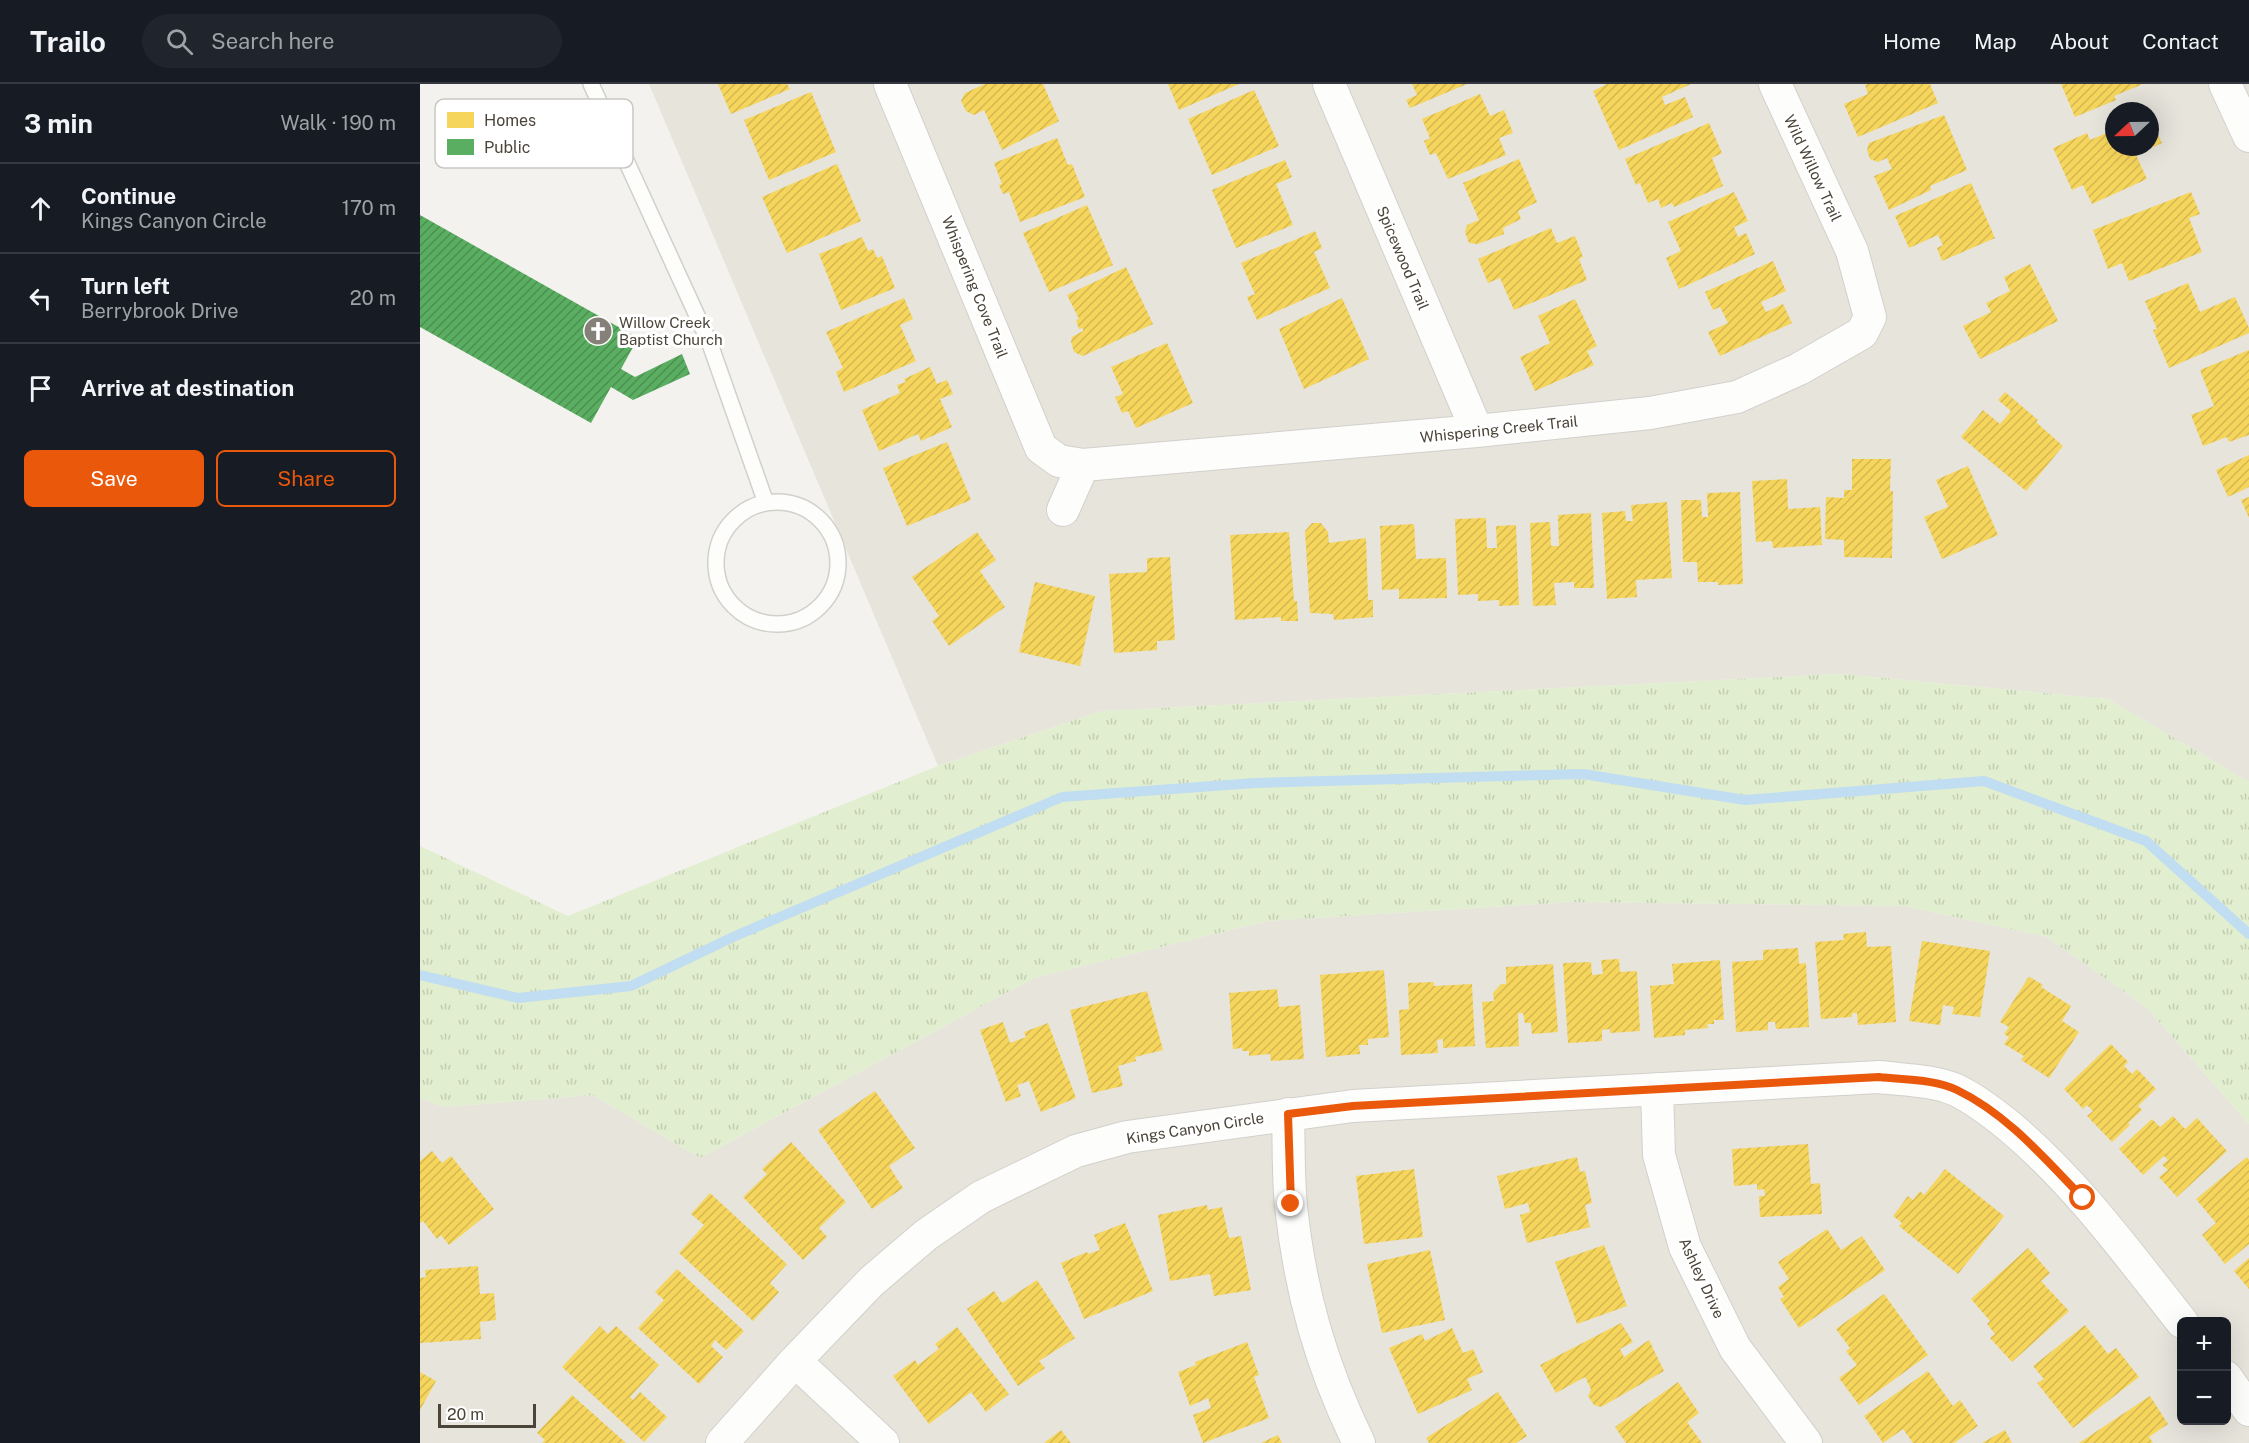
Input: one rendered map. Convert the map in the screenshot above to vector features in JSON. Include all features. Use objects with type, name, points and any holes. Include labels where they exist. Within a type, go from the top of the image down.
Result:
[{"type":"street","name":"Whispering Cove Trail","points":[[890,84],[1041,448],[1059,461],[1083,465]]},
{"type":"street","name":"Spicewood Trail","points":[[1329,84],[1477,431]]},
{"type":"street","name":"Wild Willow Trail","points":[[1775,84],[1852,251]]},
{"type":"street","points":[[2226,84],[2249,136]]},
{"type":"street","name":"Whispering Creek Trail","points":[[1083,465],[1477,431],[1650,413],[1737,397],[1799,369],[1862,333],[1870,318],[1852,251]]},
{"type":"street","points":[[1063,510],[1083,465]]},
{"type":"street","name":"Kings Canyon Circle","points":[[722,1443],[795,1361],[872,1281],[926,1235],[981,1197],[1076,1151],[1127,1137],[1353,1106],[1879,1077],[1924,1082],[1955,1090],[1990,1111],[2030,1144],[2083,1198],[2178,1317]]},
{"type":"street","name":"Ashley Drive","points":[[1657,1089],[1659,1155],[1684,1247],[1735,1348],[1806,1443]]},
{"type":"street","points":[[1288,1114],[1291,1204],[1300,1273],[1318,1345],[1340,1404],[1359,1443]]},
{"type":"street","points":[[795,1361],[883,1443]]},
{"type":"street","points":[[2231,1384],[2249,1410]]},
{"type":"lane","points":[[591,84],[598,99]]},
{"type":"lane","points":[[629,168],[710,344],[766,503]]},
{"type":"lane","points":[[782,502],[803,507],[827,527],[837,548],[837,578],[826,601],[811,615],[787,624],[765,623],[749,618],[733,605],[722,588],[717,557],[719,544],[729,525],[749,508],[766,503],[782,502]]},
{"type":"shaded area","points":[[649,84],[2249,84],[2249,782],[2108,699],[1840,674],[1101,711],[938,766]]},
{"type":"shaded area","points":[[1571,902],[1905,906],[2047,937],[2147,1008],[2249,1124],[2249,1443],[420,1443],[420,1098],[444,1107],[593,1095],[700,1158],[1034,978],[1268,921]]},
{"type":"green space","points":[[1840,674],[2108,699],[2249,782],[2249,1124],[2147,1008],[2047,937],[1905,906],[1571,902],[1268,921],[1034,978],[700,1158],[593,1095],[444,1107],[420,1098],[420,846],[568,916],[938,766],[1101,711]]},
{"type":"building: Homes","points":[[718,84],[787,84],[790,89],[731,114]]},
{"type":"building: Homes","points":[[985,84],[1043,84],[1059,121],[1002,150],[984,110],[974,115],[966,111],[961,101],[965,93]]},
{"type":"building: Homes","points":[[1168,84],[1239,84],[1179,110]]},
{"type":"building: Homes","points":[[1412,84],[1467,84],[1410,108],[1406,100],[1417,95]]},
{"type":"building: Homes","points":[[1607,84],[1691,84],[1662,97],[1665,105],[1685,97],[1693,117],[1619,150],[1593,91]]},
{"type":"building: Homes","points":[[1930,84],[1938,103],[1858,137],[1844,104],[1868,94],[1865,85]]},
{"type":"building: Homes","points":[[2061,84],[2143,84],[2114,96],[2116,100],[2105,102],[2105,105],[2075,117]]},
{"type":"building: Homes","points":[[1254,90],[1279,146],[1212,175],[1188,119]]},
{"type":"building: Homes","points":[[811,92],[836,152],[769,180],[744,120]]},
{"type":"building: Homes","points":[[1480,94],[1490,116],[1504,110],[1513,133],[1499,138],[1506,155],[1448,179],[1436,153],[1430,155],[1424,141],[1430,138],[1422,119]]},
{"type":"building: Homes","points":[[1944,115],[1967,170],[1930,186],[1931,190],[1889,210],[1874,176],[1892,169],[1887,158],[1878,162],[1870,159],[1867,150],[1869,143]]},
{"type":"building: Homes","points":[[1709,123],[1722,153],[1712,158],[1723,186],[1674,207],[1672,203],[1661,208],[1658,199],[1648,203],[1640,183],[1636,185],[1625,159]]},
{"type":"building: Homes","points":[[2087,133],[2090,140],[2105,134],[2105,156],[2136,156],[2147,179],[2092,204],[2083,185],[2072,190],[2053,148]]},
{"type":"building: Homes","points":[[1057,138],[1068,165],[1072,164],[1085,197],[1020,222],[1009,192],[1003,194],[999,185],[1002,184],[994,163]]},
{"type":"building: Homes","points":[[1519,159],[1537,202],[1518,211],[1521,219],[1503,228],[1504,234],[1478,244],[1469,243],[1465,232],[1467,225],[1479,220],[1463,183]]},
{"type":"building: Homes","points":[[1285,160],[1292,177],[1276,184],[1293,225],[1236,248],[1212,190]]},
{"type":"building: Homes","points":[[837,164],[861,221],[787,253],[762,197]]},
{"type":"building: Homes","points":[[1971,183],[1995,238],[1942,261],[1937,248],[1943,245],[1938,235],[1909,248],[1895,216]]},
{"type":"building: Homes","points":[[1734,192],[1748,221],[1734,227],[1738,237],[1746,233],[1755,254],[1679,289],[1666,258],[1681,251],[1668,222]]},
{"type":"building: Homes","points":[[2191,192],[2200,214],[2189,218],[2202,252],[2129,281],[2122,263],[2108,269],[2093,230]]},
{"type":"building: Homes","points":[[1087,205],[1113,265],[1049,292],[1023,233]]},
{"type":"building: Homes","points":[[1551,228],[1557,243],[1575,236],[1583,257],[1579,259],[1587,280],[1514,310],[1500,278],[1488,283],[1478,259]]},
{"type":"building: Homes","points":[[1315,231],[1322,248],[1314,252],[1330,288],[1257,320],[1247,297],[1255,294],[1241,263]]},
{"type":"building: Homes","points":[[862,237],[868,251],[873,249],[877,258],[882,256],[895,288],[841,310],[819,254]]},
{"type":"building: Homes","points":[[1773,261],[1786,291],[1761,302],[1766,312],[1783,304],[1792,323],[1720,356],[1708,332],[1728,323],[1720,307],[1713,310],[1705,292]]},
{"type":"building: Homes","points":[[2030,264],[2058,321],[1980,359],[1963,326],[1991,312],[1986,303],[2010,291],[2004,277]]},
{"type":"building: Homes","points":[[1126,267],[1153,324],[1083,356],[1074,352],[1072,337],[1083,331],[1083,328],[1079,329],[1076,320],[1079,319],[1067,295]]},
{"type":"building: Homes","points":[[2188,283],[2200,312],[2235,297],[2249,328],[2249,333],[2169,368],[2153,330],[2157,329],[2145,301]]},
{"type":"building: Homes","points":[[904,298],[913,319],[900,325],[916,361],[844,392],[836,372],[843,368],[826,332]]},
{"type":"building: Homes","points":[[1342,298],[1369,359],[1304,389],[1279,329]]},
{"type":"building: Homes","points":[[1575,299],[1597,346],[1587,351],[1594,365],[1535,391],[1520,357],[1550,343],[1538,316]]},
{"type":"building: Homes","points":[[1167,343],[1193,403],[1136,428],[1128,411],[1122,413],[1115,397],[1123,394],[1111,367]]},
{"type":"building: Homes","points":[[2249,350],[2249,435],[2229,442],[2227,437],[2203,446],[2191,415],[2214,406],[2200,370]]},
{"type":"building: Homes","points":[[930,367],[937,384],[947,380],[953,394],[940,399],[952,427],[921,441],[918,434],[879,451],[862,410],[900,393],[897,385],[906,382],[904,379]]},
{"type":"building: Homes","points":[[2005,392],[2038,420],[2036,422],[2063,446],[2026,491],[1961,437],[1983,410],[2000,424],[2011,411],[1998,400]]},
{"type":"building: Homes","points":[[947,442],[971,500],[907,526],[883,468]]},
{"type":"building: Homes","points":[[2249,455],[2249,487],[2228,497],[2216,470]]},
{"type":"building: Homes","points":[[1852,459],[1891,459],[1892,558],[1844,557],[1844,540],[1825,539],[1826,497],[1844,498],[1844,490],[1852,490]]},
{"type":"building: Homes","points":[[1968,466],[1998,535],[1942,559],[1924,517],[1948,507],[1936,480]]},
{"type":"building: Homes","points":[[1787,479],[1788,509],[1820,507],[1822,545],[1773,548],[1772,541],[1756,542],[1752,481]]},
{"type":"building: Homes","points":[[1740,492],[1743,584],[1718,585],[1718,582],[1698,582],[1697,562],[1683,562],[1681,500],[1701,500],[1702,517],[1708,517],[1707,493]]},
{"type":"building: Homes","points":[[2249,497],[2249,518],[2241,500]]},
{"type":"building: Homes","points":[[1667,502],[1672,578],[1636,580],[1637,597],[1607,599],[1602,513],[1625,511],[1626,521],[1633,521],[1631,505]]},
{"type":"building: Homes","points":[[1591,513],[1594,588],[1574,588],[1574,582],[1554,583],[1556,605],[1533,606],[1530,523],[1550,522],[1551,546],[1559,546],[1558,515]]},
{"type":"building: Homes","points":[[1486,518],[1487,548],[1497,548],[1496,526],[1516,525],[1519,605],[1499,606],[1499,600],[1478,601],[1478,594],[1458,595],[1455,519]]},
{"type":"building: Homes","points":[[1312,523],[1321,523],[1328,532],[1329,543],[1366,538],[1368,600],[1373,600],[1373,617],[1334,620],[1333,614],[1310,613],[1305,531]]},
{"type":"building: Homes","points":[[1414,524],[1416,559],[1446,558],[1447,598],[1399,599],[1399,589],[1382,590],[1380,526]]},
{"type":"building: Homes","points":[[977,532],[996,560],[980,571],[1005,607],[949,646],[932,621],[939,616],[912,577]]},
{"type":"building: Homes","points":[[1289,532],[1294,601],[1297,601],[1298,621],[1281,621],[1281,617],[1235,620],[1230,535]]},
{"type":"building: Homes","points":[[1170,557],[1175,640],[1157,641],[1157,650],[1114,653],[1109,574],[1147,572],[1147,558]]},
{"type":"building: Homes","points":[[1035,582],[1095,596],[1080,666],[1019,652]]},
{"type":"building: Homes","points":[[1866,932],[1867,947],[1891,946],[1896,1022],[1858,1025],[1857,1013],[1852,1013],[1852,1017],[1821,1019],[1815,942],[1844,940],[1843,934]]},
{"type":"building: Homes","points":[[1922,941],[1990,951],[1980,1017],[1952,1014],[1954,1007],[1943,1005],[1940,1025],[1909,1021]]},
{"type":"building: Homes","points":[[1798,948],[1799,964],[1806,963],[1809,1027],[1776,1029],[1775,1022],[1768,1022],[1768,1030],[1736,1032],[1732,962],[1763,960],[1763,950]]},
{"type":"building: Homes","points":[[1619,959],[1620,972],[1637,971],[1640,1031],[1610,1033],[1610,1029],[1602,1030],[1602,1041],[1568,1043],[1563,963],[1591,962],[1592,975],[1603,974],[1601,960]]},
{"type":"building: Homes","points":[[1720,960],[1724,1020],[1714,1020],[1714,1024],[1707,1024],[1708,1028],[1685,1030],[1685,1035],[1654,1038],[1650,986],[1674,984],[1672,964]]},
{"type":"building: Homes","points":[[1553,964],[1558,1032],[1532,1034],[1531,1023],[1525,1023],[1523,1013],[1518,1013],[1519,1046],[1486,1048],[1482,1002],[1494,1001],[1493,993],[1501,984],[1506,984],[1506,967]]},
{"type":"building: Homes","points":[[1384,970],[1389,1037],[1368,1039],[1368,1045],[1359,1045],[1360,1054],[1326,1057],[1320,975]]},
{"type":"building: Homes","points":[[2030,977],[2043,985],[2041,987],[2071,1006],[2062,1021],[2079,1032],[2049,1078],[2021,1060],[2024,1056],[2004,1044],[2009,1037],[2004,1034],[2009,1027],[2000,1022]]},
{"type":"building: Homes","points":[[1434,982],[1434,986],[1472,984],[1475,1046],[1443,1048],[1443,1039],[1437,1040],[1438,1053],[1401,1055],[1399,1010],[1409,1009],[1408,983]]},
{"type":"building: Homes","points":[[1277,989],[1279,1007],[1300,1005],[1304,1059],[1271,1061],[1270,1054],[1249,1056],[1249,1051],[1242,1051],[1242,1048],[1233,1049],[1229,993]]},
{"type":"building: Homes","points":[[1147,991],[1163,1050],[1135,1057],[1136,1061],[1118,1066],[1123,1086],[1092,1093],[1070,1010]]},
{"type":"building: Homes","points":[[1003,1022],[1010,1043],[1026,1037],[1024,1032],[1048,1023],[1076,1098],[1041,1112],[1029,1081],[1017,1085],[1021,1096],[1006,1102],[980,1030]]},
{"type":"building: Homes","points":[[2111,1044],[2128,1062],[2124,1066],[2132,1074],[2137,1069],[2156,1089],[2138,1106],[2142,1110],[2128,1123],[2130,1125],[2112,1142],[2087,1116],[2093,1111],[2087,1105],[2083,1109],[2064,1089]]},
{"type":"building: Homes","points":[[875,1091],[915,1148],[889,1166],[903,1188],[872,1209],[818,1130]]},
{"type":"building: Homes","points":[[2173,1116],[2185,1129],[2197,1118],[2227,1151],[2177,1197],[2159,1177],[2168,1170],[2162,1165],[2168,1160],[2164,1156],[2143,1175],[2119,1149],[2152,1119],[2160,1127]]},
{"type":"building: Homes","points":[[791,1142],[846,1202],[819,1228],[827,1237],[803,1260],[743,1197],[767,1174],[762,1169]]},
{"type":"building: Homes","points":[[1808,1144],[1811,1184],[1820,1183],[1822,1214],[1760,1217],[1759,1196],[1765,1196],[1764,1189],[1757,1190],[1757,1184],[1734,1186],[1732,1149]]},
{"type":"building: Homes","points":[[432,1151],[442,1163],[451,1156],[494,1209],[449,1245],[441,1235],[437,1239],[423,1221],[420,1223],[420,1161]]},
{"type":"building: Homes","points":[[1577,1157],[1580,1172],[1585,1171],[1592,1203],[1585,1205],[1590,1227],[1527,1243],[1520,1215],[1530,1212],[1528,1203],[1505,1209],[1497,1176]]},
{"type":"building: Homes","points":[[2247,1157],[2249,1160],[2249,1244],[2225,1264],[2202,1235],[2216,1223],[2196,1199]]},
{"type":"building: Homes","points":[[1414,1169],[1423,1237],[1364,1244],[1356,1176]]},
{"type":"building: Homes","points":[[1945,1169],[2004,1216],[1958,1274],[1899,1226],[1902,1223],[1893,1216],[1908,1196],[1913,1200],[1920,1191],[1924,1195]]},
{"type":"building: Homes","points":[[710,1193],[787,1264],[770,1283],[779,1292],[753,1321],[679,1253],[704,1225],[691,1214]]},
{"type":"building: Homes","points":[[1207,1205],[1208,1210],[1222,1207],[1229,1238],[1241,1236],[1251,1290],[1214,1296],[1210,1274],[1170,1281],[1158,1215]]},
{"type":"building: Homes","points":[[1125,1223],[1153,1291],[1084,1319],[1061,1263],[1087,1252],[1088,1254],[1100,1250],[1094,1235]]},
{"type":"building: Homes","points":[[1827,1229],[1841,1250],[1862,1236],[1885,1270],[1799,1328],[1780,1299],[1784,1297],[1778,1287],[1789,1279],[1778,1262]]},
{"type":"building: Homes","points":[[1604,1245],[1627,1306],[1577,1324],[1555,1262]]},
{"type":"building: Homes","points":[[2028,1248],[2050,1273],[2041,1281],[2069,1311],[2012,1362],[1990,1338],[1995,1334],[1987,1324],[1990,1321],[1971,1299]]},
{"type":"building: Homes","points":[[1430,1250],[1445,1320],[1382,1333],[1367,1264]]},
{"type":"building: Homes","points":[[2249,1258],[2249,1289],[2234,1271]]},
{"type":"building: Homes","points":[[478,1266],[480,1294],[494,1293],[496,1320],[480,1322],[481,1339],[420,1343],[420,1278],[426,1277],[425,1270]]},
{"type":"building: Homes","points":[[677,1269],[744,1331],[726,1350],[715,1340],[711,1346],[723,1357],[699,1384],[638,1328],[664,1300],[655,1292]]},
{"type":"building: Homes","points":[[1037,1280],[1075,1338],[1039,1361],[1045,1368],[1018,1386],[967,1309],[994,1291],[1002,1303]]},
{"type":"building: Homes","points":[[1884,1294],[1928,1355],[1859,1405],[1839,1378],[1857,1365],[1846,1351],[1850,1348],[1836,1329]]},
{"type":"building: Homes","points":[[1621,1323],[1633,1342],[1620,1349],[1624,1357],[1649,1340],[1664,1371],[1601,1407],[1594,1405],[1588,1396],[1591,1389],[1585,1377],[1556,1393],[1540,1365]]},
{"type":"building: Homes","points":[[2085,1325],[2108,1354],[2116,1348],[2139,1377],[2073,1428],[2037,1383],[2044,1379],[2033,1366]]},
{"type":"building: Homes","points":[[600,1326],[608,1334],[616,1326],[659,1365],[630,1397],[633,1400],[640,1392],[667,1417],[644,1442],[562,1367]]},
{"type":"building: Homes","points":[[957,1327],[1009,1394],[986,1412],[971,1392],[929,1424],[893,1376],[915,1360],[918,1365],[939,1349],[935,1344]]},
{"type":"building: Homes","points":[[1452,1328],[1463,1353],[1473,1349],[1483,1372],[1467,1379],[1472,1390],[1418,1414],[1389,1348],[1422,1334],[1425,1341]]},
{"type":"building: Homes","points":[[1247,1342],[1259,1375],[1254,1377],[1269,1418],[1203,1443],[1193,1415],[1211,1408],[1208,1398],[1190,1406],[1178,1372],[1196,1365],[1195,1362]]},
{"type":"building: Homes","points":[[1928,1371],[1953,1406],[1960,1400],[1978,1426],[1954,1443],[1913,1443],[1903,1429],[1883,1443],[1864,1416]]},
{"type":"building: Homes","points":[[420,1372],[436,1381],[420,1410]]},
{"type":"building: Homes","points":[[1678,1382],[1699,1413],[1687,1422],[1702,1443],[1626,1443],[1615,1427]]},
{"type":"building: Homes","points":[[1498,1392],[1527,1436],[1516,1443],[1429,1443],[1426,1438]]},
{"type":"building: Homes","points":[[572,1395],[626,1443],[542,1443],[545,1440],[537,1433]]},
{"type":"building: Homes","points":[[2150,1396],[2168,1424],[2149,1437],[2153,1443],[2079,1443]]},
{"type":"building: Homes","points":[[1061,1430],[1071,1443],[1044,1443]]},
{"type":"building: Homes","points":[[2005,1430],[2012,1443],[1982,1443]]},
{"type":"building: Homes","points":[[1278,1435],[1282,1443],[1261,1443]]},
{"type":"building: Public","points":[[420,215],[638,338],[621,369],[635,377],[682,354],[690,374],[633,400],[611,387],[591,423],[420,327]]},
{"type":"waterway","points":[[420,975],[518,998],[631,986],[733,937],[1062,797],[1255,783],[1583,774],[1745,800],[1984,781],[2146,841],[2249,934]]},
{"type":"place","name":"Willow Creek Baptist Church","points":[[598,331]]},
{"type":"route","points":[[1291,1204],[1288,1114],[1353,1106],[1879,1077],[1924,1082],[1955,1090],[1990,1111],[2030,1144],[2083,1198]]}]
